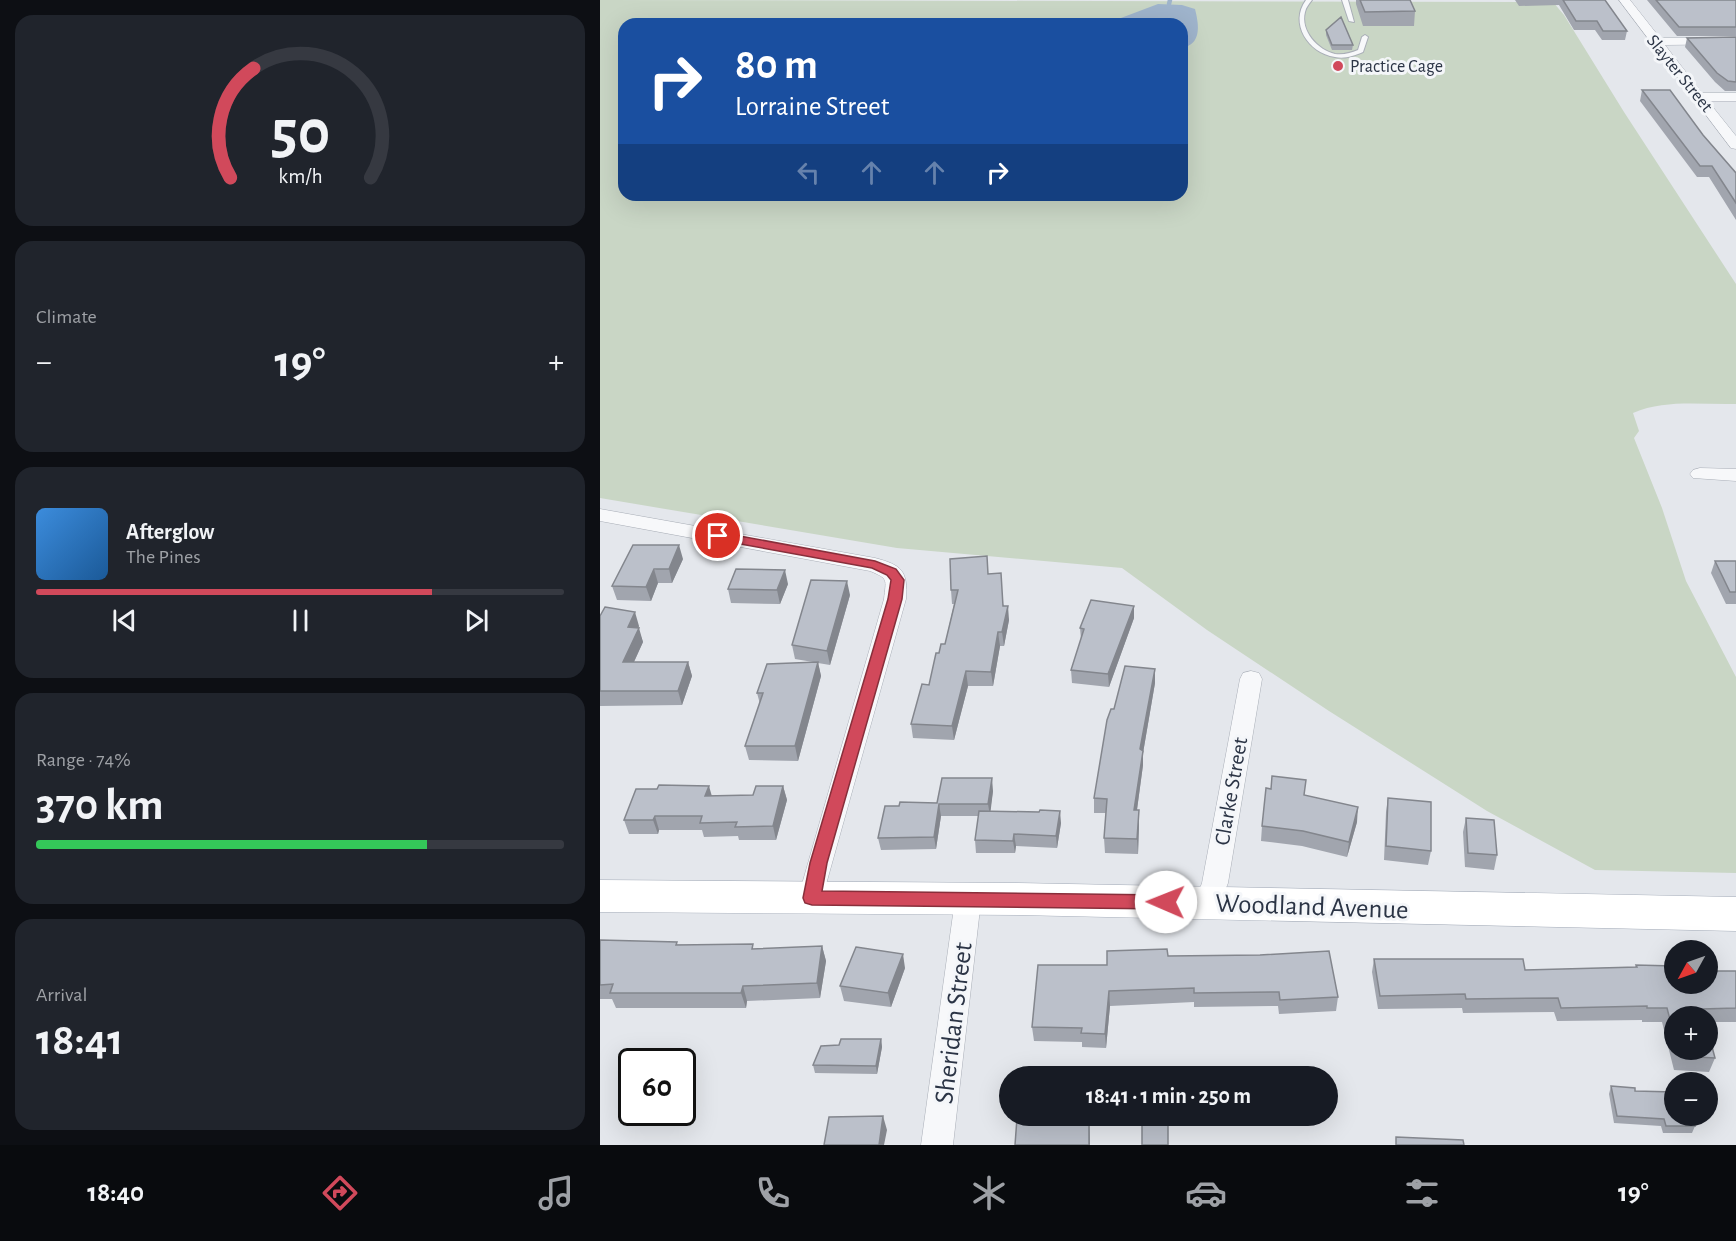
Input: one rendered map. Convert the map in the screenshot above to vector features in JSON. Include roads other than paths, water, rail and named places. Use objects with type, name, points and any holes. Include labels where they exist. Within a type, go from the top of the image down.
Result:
[{"type":"main road","name":"Woodland Avenue","points":[[600,896],[968,900],[1018,898],[1736,914]]},
{"type":"street","name":"Slayter Street","points":[[1624,0],[1736,145]]},
{"type":"street","points":[[1655,42],[1736,41]]},
{"type":"street","points":[[1700,97],[1736,97]]},
{"type":"street","points":[[1700,474],[1736,475]]},
{"type":"street","points":[[602,517],[875,565],[892,572],[897,580],[895,599],[819,863],[812,898]]},
{"type":"street","name":"Clarke Street","points":[[1207,903],[1215,883],[1251,679]]},
{"type":"street","name":"Sheridan Street","points":[[937,1145],[968,900]]},
{"type":"lane","points":[[1309,0],[1305,3],[1301,14],[1302,25],[1309,41],[1320,51],[1338,57],[1350,57],[1361,51],[1365,37]]},
{"type":"lane","points":[[1346,0],[1352,21]]},
{"type":"water","points":[[1158,4],[1182,5],[1195,9],[1198,33],[1188,46],[1188,18],[1121,18]]},
{"type":"waterway","points":[[1169,4],[1170,0]]},
{"type":"place","name":"Practice Cage","points":[[1338,66]]}]
